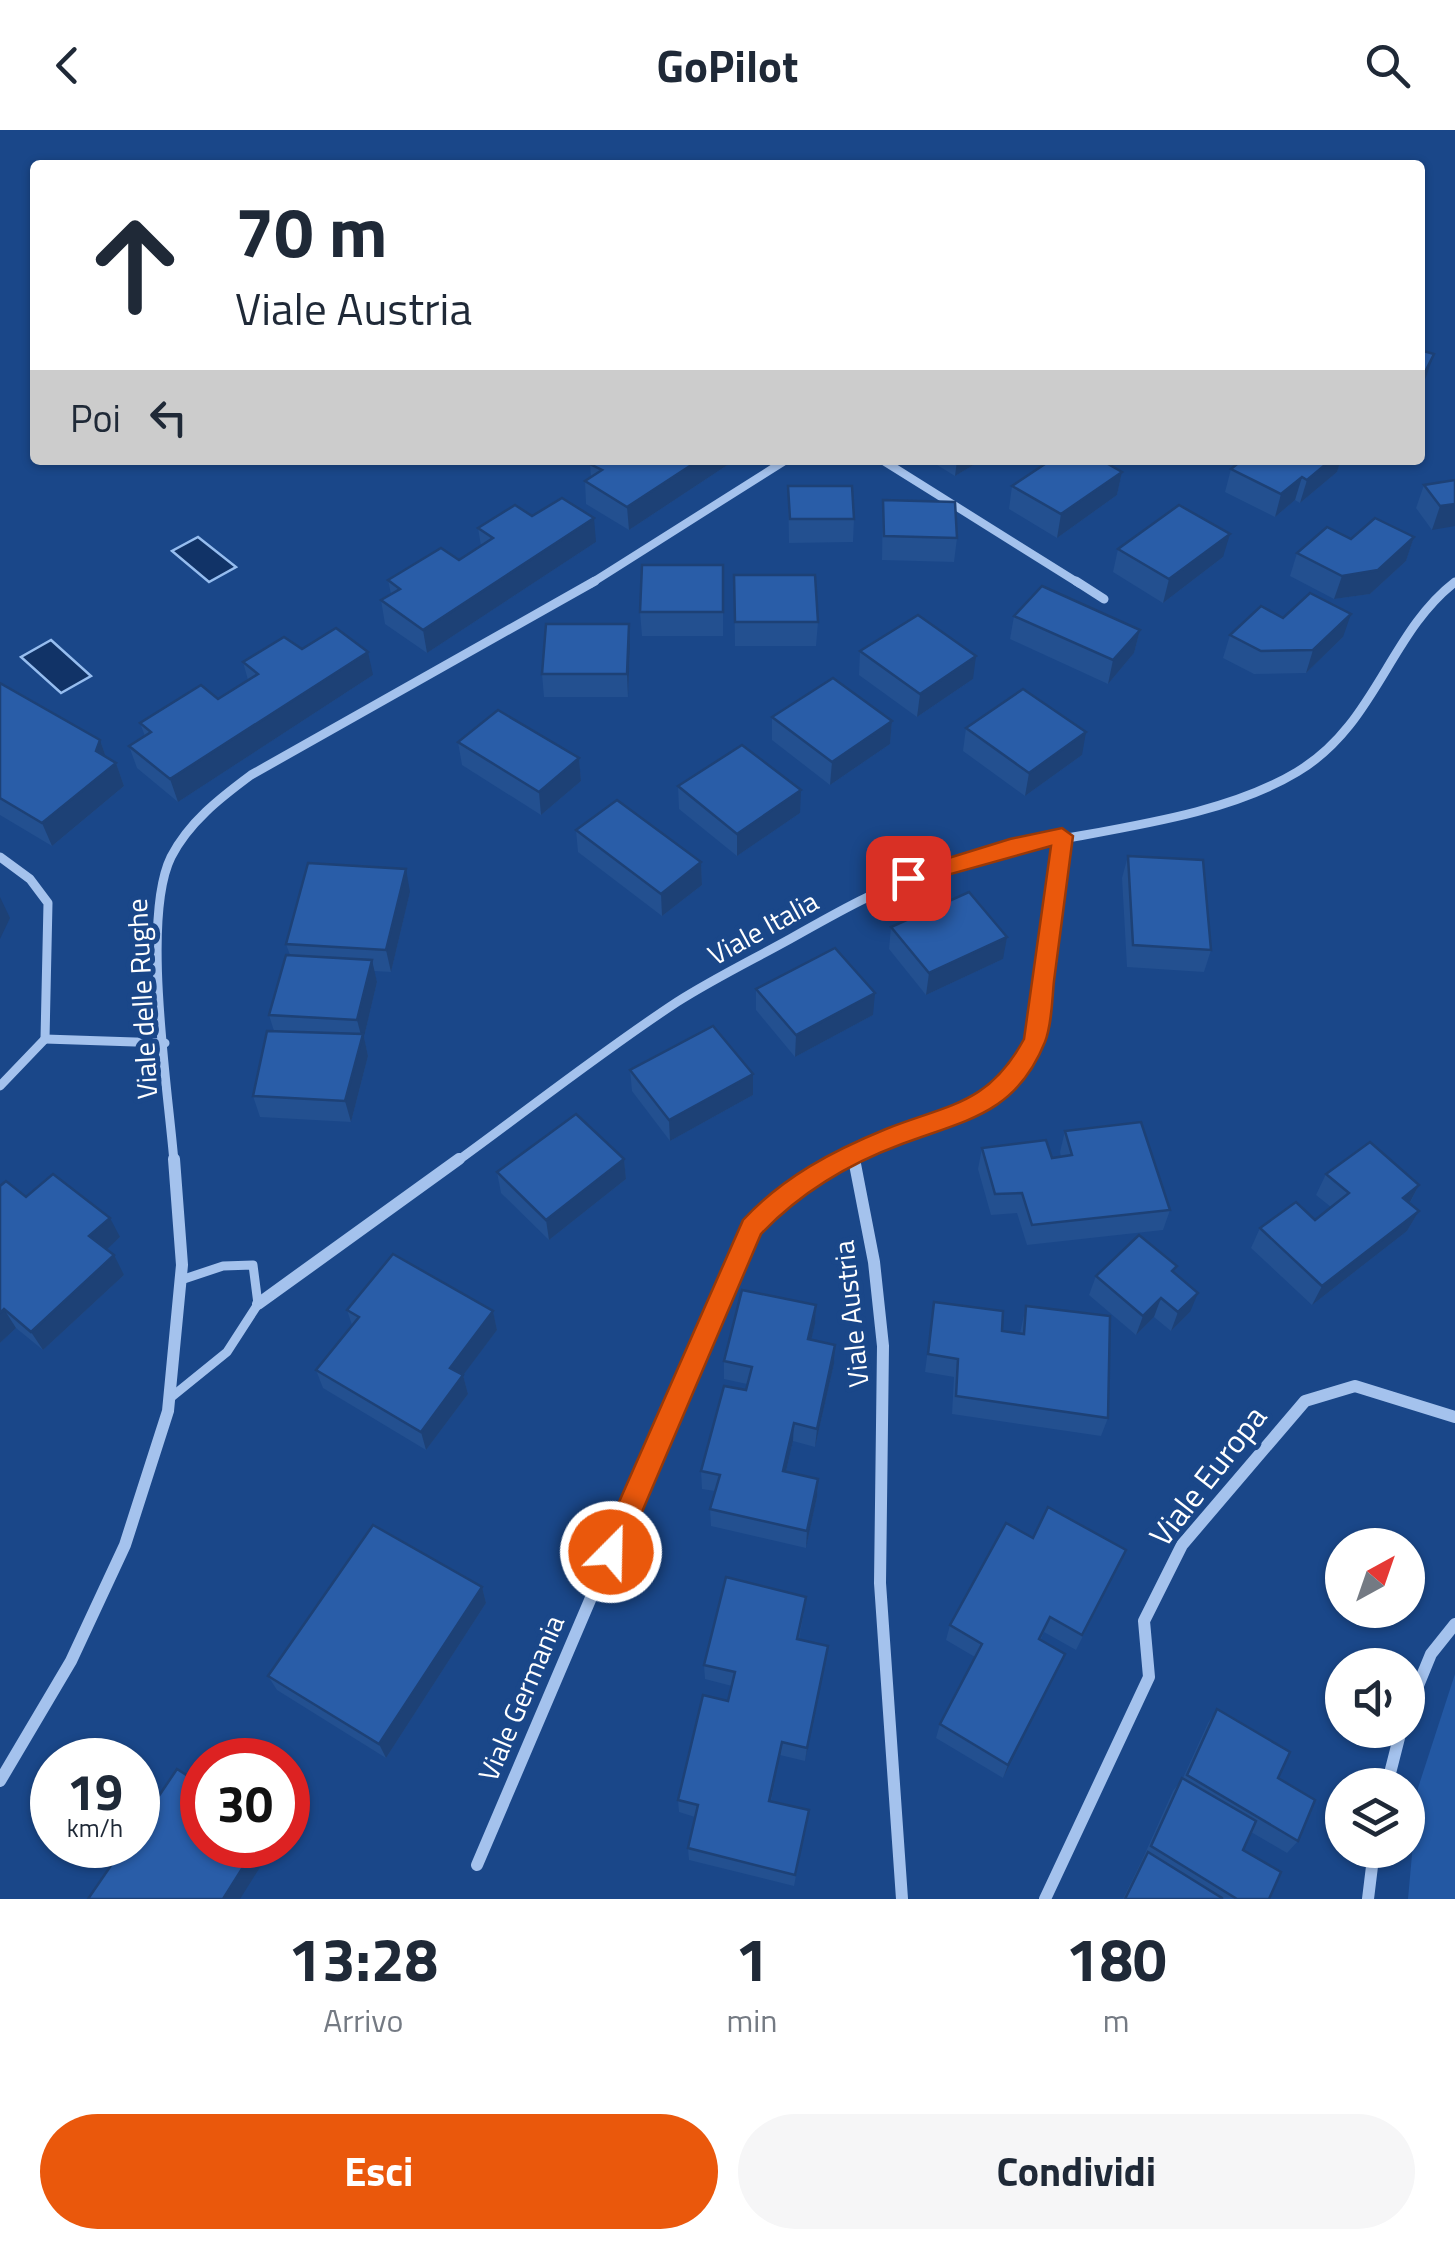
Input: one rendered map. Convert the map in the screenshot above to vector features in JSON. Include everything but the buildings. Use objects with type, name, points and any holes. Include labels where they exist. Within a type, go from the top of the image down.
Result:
[{"type":"street","name":"Viale delle Rughe","points":[[0,1780],[71,1661],[125,1545],[169,1399],[181,1280],[156,903],[168,857],[204,809],[250,775],[604,576],[778,465]]},
{"type":"street","points":[[890,465],[1104,599]]},
{"type":"street","name":"Viale Italia","points":[[258,1304],[679,1001],[884,888],[968,858],[1229,804],[1307,765],[1361,715],[1433,599],[1455,582]]},
{"type":"street","points":[[854,1154],[958,1117],[992,1098],[1017,1074],[1040,1021],[1062,836]]},
{"type":"street","points":[[0,857],[30,879],[48,903],[45,1039],[0,1086]]},
{"type":"street","points":[[45,1039],[165,1043]]},
{"type":"street","name":"Viale Germania","points":[[477,1865],[744,1239],[780,1197],[854,1154]]},
{"type":"street","name":"Viale Austria","points":[[854,1154],[874,1262],[883,1346],[880,1582],[902,1899]]},
{"type":"street","name":"Viale Europa","points":[[1044,1899],[1149,1677],[1144,1621],[1161,1600],[1170,1567],[1182,1545],[1280,1427],[1305,1401],[1355,1386],[1442,1410],[1455,1418]]},
{"type":"street","points":[[1425,1667],[1430,1654],[1455,1624]]},
{"type":"street","points":[[1368,1899],[1372,1868]]},
{"type":"lane","points":[[169,1399],[228,1352],[258,1304],[253,1264],[223,1266],[181,1280]]},
{"type":"shaded area","points":[[198,537],[236,567],[209,582],[172,551]]},
{"type":"shaded area","points":[[51,640],[91,676],[61,693],[21,657]]},
{"type":"shaded area","points":[[1455,1674],[1455,1899],[1408,1899],[1411,1868],[1425,1868],[1424,1768]]},
{"type":"route","points":[[611,1552],[744,1239],[771,1205],[798,1183],[854,1154],[977,1108],[1017,1074],[1035,1039],[1062,836],[1010,846],[908,878]]}]
